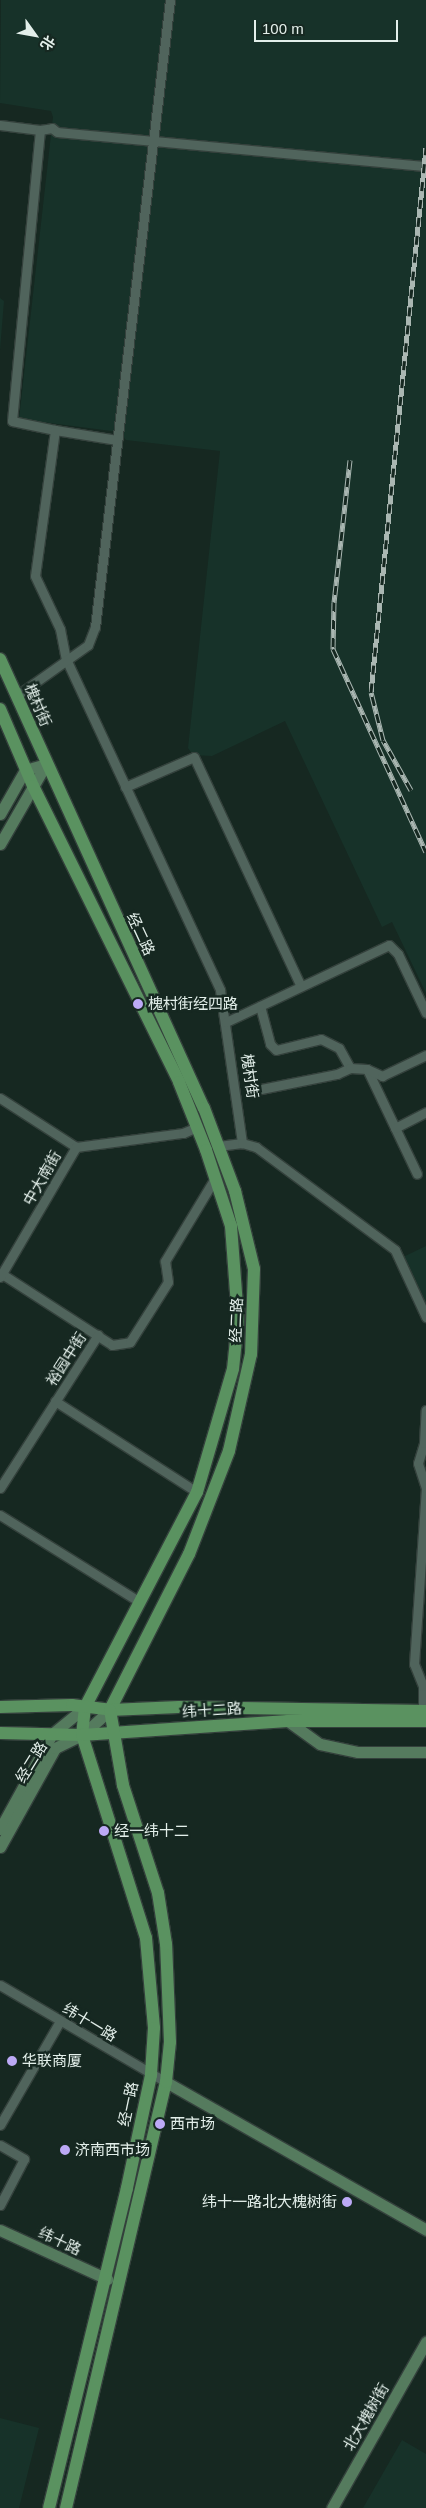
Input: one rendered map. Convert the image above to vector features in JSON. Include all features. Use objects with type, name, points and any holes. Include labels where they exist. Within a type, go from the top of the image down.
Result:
[{"type":"main road","name":"槐村街","points":[[0,659],[46,764]]},
{"type":"main road","points":[[0,709],[25,770]]},
{"type":"main road","name":"经二路","points":[[46,764],[204,1108],[251,1248],[254,1269],[251,1354],[229,1451],[189,1554],[110,1710]]},
{"type":"main road","name":"经二路","points":[[25,770],[137,994],[197,1127],[215,1178],[235,1252],[238,1320],[232,1369],[197,1492],[85,1707]]},
{"type":"main road","name":"纬十二路","points":[[0,1707],[85,1707],[110,1710],[179,1707],[425,1714]]},
{"type":"main road","name":"经一路","points":[[49,2508],[107,2279],[151,2074],[154,2028],[146,1938],[82,1735],[85,1707]]},
{"type":"main road","points":[[66,2508],[166,2082],[170,2026],[166,1944],[158,1893],[123,1785],[111,1734],[110,1710]]},
{"type":"main road","name":"纬十二路","points":[[0,1733],[111,1734],[288,1721],[425,1714]]},
{"type":"street","points":[[16,696],[88,645],[94,627],[170,0]]},
{"type":"street","points":[[0,125],[40,130],[52,128],[57,132],[426,166]]},
{"type":"street","points":[[40,130],[12,421],[118,440]]},
{"type":"street","name":"槐村街","points":[[54,430],[35,576],[60,629],[66,659],[220,990],[242,1143]]},
{"type":"street","points":[[125,787],[194,757],[301,986]]},
{"type":"street","points":[[0,814],[25,770],[46,764]]},
{"type":"street","points":[[0,844],[46,764]]},
{"type":"street","points":[[226,1022],[389,946],[398,954],[426,1013]]},
{"type":"street","points":[[260,1006],[270,1044],[276,1050],[326,1040],[339,1048],[350,1068]]},
{"type":"street","points":[[251,1091],[337,1074],[350,1068],[367,1069],[382,1076],[426,1054]]},
{"type":"street","points":[[367,1069],[417,1174]]},
{"type":"street","points":[[0,1098],[76,1147]]},
{"type":"street","points":[[395,1128],[426,1112]]},
{"type":"street","name":"中大南街","points":[[1,1276],[76,1147],[183,1134],[197,1127]]},
{"type":"street","points":[[218,1146],[242,1143],[256,1147],[395,1250],[426,1317]]},
{"type":"street","points":[[98,1335],[112,1345],[130,1342],[168,1282],[165,1260],[215,1178]]},
{"type":"street","name":"裕园中街","points":[[1,1276],[98,1335],[55,1401],[197,1492]]},
{"type":"street","points":[[0,1488],[55,1401]]},
{"type":"street","points":[[425,1714],[424,1686],[414,1664],[426,1488],[418,1463],[424,1443],[426,1410]]},
{"type":"street","points":[[0,1515],[140,1602]]},
{"type":"street","name":"经二路","points":[[0,1829],[52,1734],[85,1707]]},
{"type":"street","name":"经二路","points":[[0,1847],[55,1748],[82,1735],[110,1710]]},
{"type":"street","points":[[288,1721],[320,1744],[358,1752],[426,1752]]},
{"type":"street","name":"纬十一路","points":[[0,1984],[166,2082]]},
{"type":"street","points":[[0,2125],[60,2020]]},
{"type":"street","points":[[166,2082],[426,2230]]},
{"type":"street","points":[[0,2145],[24,2159],[0,2205]]},
{"type":"street","name":"纬十路","points":[[0,2230],[107,2279]]},
{"type":"street","name":"北大槐树街","points":[[332,2508],[426,2342]]},
{"type":"shaded area","points":[[1,0],[426,0],[426,993],[392,922],[382,927],[285,721],[212,756],[193,755],[188,748],[220,451],[126,440],[119,432],[19,419],[53,117],[51,111],[0,103]]},
{"type":"shaded area","points":[[0,298],[4,301],[0,350]]},
{"type":"shaded area","points":[[426,1246],[426,1305],[403,1257]]},
{"type":"shaded area","points":[[0,2418],[39,2428],[19,2508],[0,2508]]},
{"type":"shaded area","points":[[402,2440],[426,2454],[426,2508],[363,2508]]},
{"type":"railway","points":[[411,790],[383,740],[371,692],[426,148]]},
{"type":"railway","points":[[350,460],[334,602],[333,649],[426,852]]},
{"type":"place","name":"槐村街经四路","points":[[138,1004]]},
{"type":"place","name":"经一纬十二","points":[[104,1831]]},
{"type":"place","name":"华联商厦","points":[[12,2061]]},
{"type":"place","name":"西市场","points":[[160,2124]]},
{"type":"place","name":"济南西市场","points":[[65,2150]]},
{"type":"place","name":"纬十一路北大槐树街","points":[[347,2202]]}]
